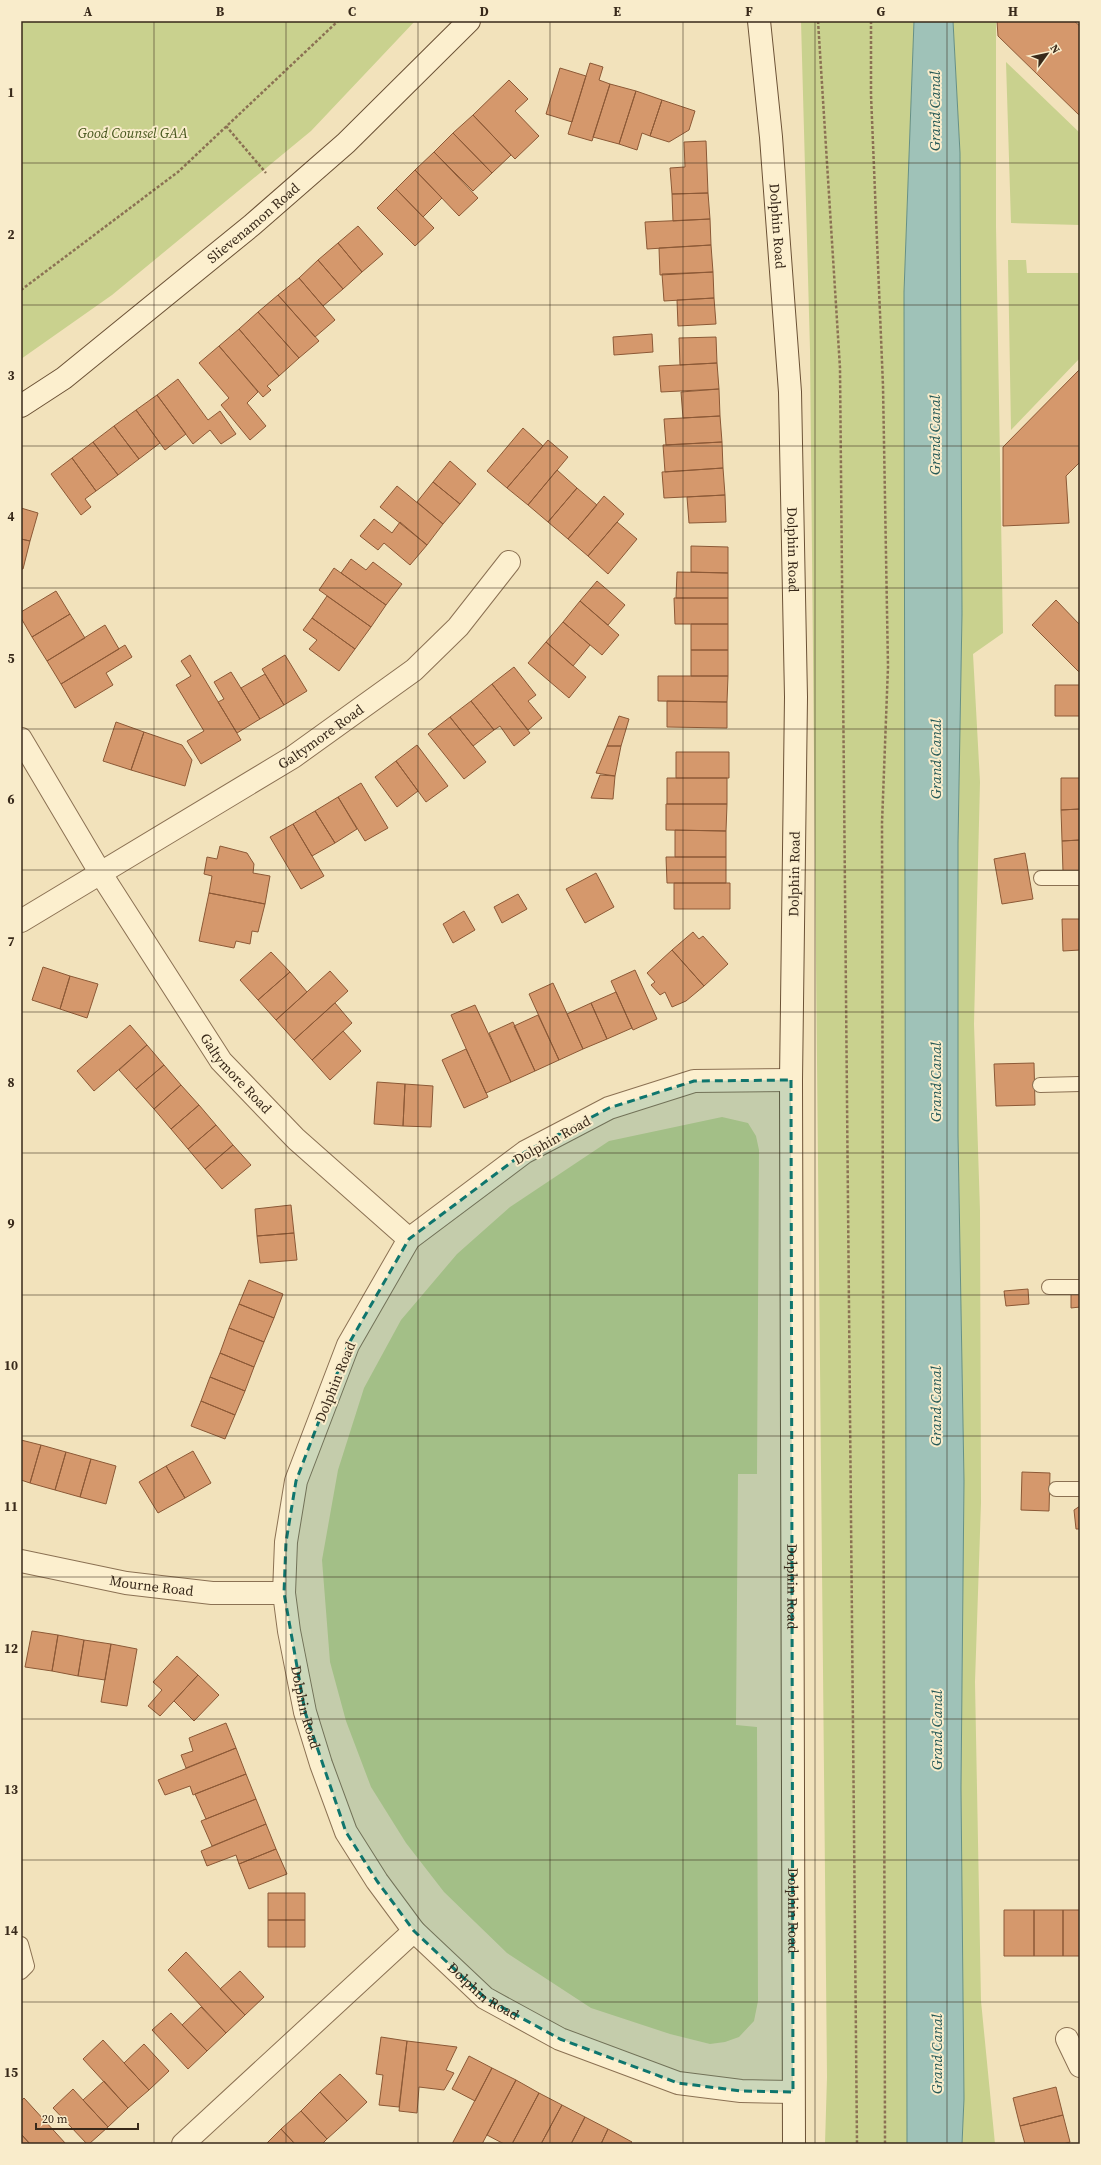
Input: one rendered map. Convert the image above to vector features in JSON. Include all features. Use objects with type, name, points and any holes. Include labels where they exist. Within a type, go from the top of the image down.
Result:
[{"type":"street","name":"Slievenamon Road","points":[[21,406],[64,378],[286,196],[346,143],[469,21]]},
{"type":"street","name":"Dolphin Road","points":[[760,21],[771,137],[790,392],[796,697],[791,1080],[794,2144]]},
{"type":"street","name":"Galtymore Road","points":[[21,921],[293,757],[414,670],[458,627],[509,562]]},
{"type":"street","name":"Galtymore Road","points":[[21,739],[101,874],[221,1061],[296,1139],[409,1239]]},
{"type":"street","name":"Dolphin Road","points":[[791,1080],[694,1081],[609,1108],[525,1152],[409,1239],[348,1345],[296,1481],[286,1542],[284,1593],[289,1631],[305,1712],[321,1764],[346,1832],[377,1881],[414,1931],[485,1998],[560,2039],[678,2083],[741,2091],[793,2092]]},
{"type":"street","name":"Mourne Road","points":[[21,1561],[126,1583],[212,1593],[284,1593]]},
{"type":"street","points":[[183,2144],[414,1931]]},
{"type":"street","points":[[1067,2039],[1080,2066]]},
{"type":"lane","points":[[1041,878],[1080,878]]},
{"type":"lane","points":[[1040,1085],[1080,1084]]},
{"type":"lane","points":[[1049,1287],[1080,1287]]},
{"type":"lane","points":[[1056,1489],[1080,1489]]},
{"type":"lane","points":[[21,1944],[27,1966],[21,1972]]},
{"type":"path","points":[[21,290],[178,172],[338,21]]},
{"type":"path","points":[[818,21],[840,368],[857,2144]]},
{"type":"path","points":[[871,21],[871,110],[883,386],[888,667],[882,823],[885,2144]]},
{"type":"path","points":[[226,126],[286,196]]},
{"type":"highlighted area","points":[[791,1080],[793,2092],[741,2091],[678,2083],[560,2039],[485,1998],[414,1931],[377,1881],[346,1832],[305,1712],[284,1593],[286,1542],[296,1481],[348,1345],[409,1239],[525,1152],[609,1108],[694,1081]]},
{"type":"green space","name":"Good Counsel GAA","points":[[21,21],[415,21],[311,131],[112,295],[21,359]]},
{"type":"green space","points":[[801,21],[914,21],[904,292],[907,2144],[825,2144],[827,2077],[810,350]]},
{"type":"green space","points":[[953,21],[996,21],[996,227],[1003,633],[973,654],[980,782],[974,1024],[980,1211],[981,1503],[975,1682],[981,2001],[995,2144],[962,2144],[964,2099],[961,1788],[964,1481],[958,1135],[958,843],[962,614],[960,153]]},
{"type":"green space","points":[[1006,62],[1080,133],[1080,225],[1011,223]]},
{"type":"green space","points":[[1008,260],[1026,260],[1027,273],[1080,273],[1080,358],[1011,430]]},
{"type":"green space","points":[[722,1117],[748,1123],[756,1136],[759,1150],[757,1474],[738,1474],[736,1725],[757,1727],[758,2001],[754,2021],[739,2037],[725,2042],[710,2044],[670,2034],[591,2008],[507,1953],[444,1892],[406,1843],[371,1787],[346,1721],[330,1662],[322,1560],[338,1470],[364,1388],[401,1320],[457,1254],[510,1207],[609,1141]]},
{"type":"water","name":"Grand Canal","points":[[914,21],[953,21],[960,153],[962,614],[958,843],[958,1135],[964,1481],[961,1788],[964,2099],[962,2144],[907,2144],[904,292]]},
{"type":"building","points":[[997,21],[1074,21],[1080,26],[1080,116],[998,36]]},
{"type":"building","points":[[590,63],[603,67],[599,80],[610,84],[592,141],[568,134]]},
{"type":"building","points":[[560,68],[586,76],[572,122],[546,114]]},
{"type":"building","points":[[509,80],[528,99],[515,111],[539,136],[515,159],[473,115]]},
{"type":"building","points":[[610,84],[636,91],[619,144],[593,137]]},
{"type":"building","points":[[636,91],[662,100],[650,136],[642,133],[637,150],[619,144]]},
{"type":"building","points":[[662,100],[695,111],[689,130],[669,142],[650,136]]},
{"type":"building","points":[[473,115],[511,155],[492,173],[453,133]]},
{"type":"building","points":[[453,133],[492,173],[473,191],[434,152]]},
{"type":"building","points":[[706,141],[708,193],[672,194],[670,168],[685,167],[684,142]]},
{"type":"building","points":[[434,152],[478,198],[459,216],[415,170]]},
{"type":"building","points":[[415,170],[442,198],[423,217],[396,189]]},
{"type":"building","points":[[396,189],[434,228],[415,246],[377,208]]},
{"type":"building","points":[[708,193],[710,219],[673,221],[672,194]]},
{"type":"building","points":[[710,219],[711,245],[647,249],[645,222]]},
{"type":"building","points":[[358,226],[383,254],[362,272],[338,243]]},
{"type":"building","points":[[338,243],[362,272],[343,289],[318,260]]},
{"type":"building","points":[[711,245],[713,272],[660,275],[659,248]]},
{"type":"building","points":[[318,260],[343,289],[323,306],[299,278]]},
{"type":"building","points":[[713,272],[714,298],[664,301],[662,274]]},
{"type":"building","points":[[299,278],[335,320],[315,337],[278,295]]},
{"type":"building","points":[[278,295],[319,341],[299,358],[258,312]]},
{"type":"building","points":[[714,298],[716,324],[678,326],[677,300]]},
{"type":"building","points":[[258,312],[299,358],[279,376],[239,329]]},
{"type":"building","points":[[239,329],[279,376],[267,386],[271,390],[263,397],[219,346]]},
{"type":"building","points":[[652,334],[653,352],[614,355],[613,337]]},
{"type":"building","points":[[716,337],[717,363],[680,365],[679,338]]},
{"type":"building","points":[[219,346],[258,392],[247,403],[266,426],[250,440],[221,405],[229,398],[199,363]]},
{"type":"building","points":[[717,363],[719,389],[661,392],[659,366]]},
{"type":"building","points":[[1080,369],[1080,462],[1066,476],[1069,523],[1003,526],[1003,447]]},
{"type":"building","points":[[178,379],[208,420],[220,411],[236,434],[221,444],[210,430],[193,444],[157,395]]},
{"type":"building","points":[[719,389],[720,416],[683,418],[681,392]]},
{"type":"building","points":[[157,395],[186,434],[165,450],[136,410]]},
{"type":"building","points":[[136,410],[160,443],[139,459],[114,426]]},
{"type":"building","points":[[720,416],[722,442],[666,445],[664,419]]},
{"type":"building","points":[[114,426],[139,459],[118,475],[93,442]]},
{"type":"building","points":[[523,428],[543,446],[507,488],[487,471]]},
{"type":"building","points":[[548,440],[568,457],[528,505],[507,488]]},
{"type":"building","points":[[93,442],[118,475],[96,491],[72,458]]},
{"type":"building","points":[[722,442],[723,468],[665,472],[663,445]]},
{"type":"building","points":[[72,458],[96,491],[85,499],[91,507],[81,515],[51,474]]},
{"type":"building","points":[[450,461],[476,484],[460,504],[433,482]]},
{"type":"building","points":[[723,468],[725,495],[664,498],[662,472]]},
{"type":"building","points":[[557,470],[577,488],[548,522],[528,505]]},
{"type":"building","points":[[433,482],[460,504],[443,524],[417,502]]},
{"type":"building","points":[[397,486],[443,524],[427,545],[380,507]]},
{"type":"building","points":[[577,488],[597,505],[568,539],[548,522]]},
{"type":"building","points":[[725,495],[726,522],[689,523],[687,497]]},
{"type":"building","points":[[604,496],[624,514],[588,556],[568,539]]},
{"type":"building","points":[[21,508],[38,513],[30,541],[21,539]]},
{"type":"building","points":[[374,519],[392,533],[400,522],[427,545],[410,565],[384,543],[378,550],[360,536]]},
{"type":"building","points":[[617,522],[637,539],[608,574],[588,556]]},
{"type":"building","points":[[21,539],[30,541],[23,569],[21,569]]},
{"type":"building","points":[[691,546],[728,547],[728,573],[691,572]]},
{"type":"building","points":[[351,559],[366,570],[373,562],[402,584],[386,605],[341,573]]},
{"type":"building","points":[[334,568],[386,605],[371,627],[319,590]]},
{"type":"building","points":[[677,572],[728,573],[728,598],[676,598]]},
{"type":"building","points":[[597,581],[625,605],[608,625],[580,601]]},
{"type":"building","points":[[56,591],[70,614],[32,637],[21,618],[21,612]]},
{"type":"building","points":[[327,596],[371,627],[355,649],[312,618]]},
{"type":"building","points":[[674,598],[728,598],[728,624],[675,624]]},
{"type":"building","points":[[1056,600],[1080,625],[1080,673],[1032,625]]},
{"type":"building","points":[[580,601],[619,635],[602,655],[563,622]]},
{"type":"building","points":[[70,614],[85,638],[47,661],[32,637]]},
{"type":"building","points":[[312,618],[355,649],[339,671],[309,649],[317,640],[303,630]]},
{"type":"building","points":[[563,622],[590,645],[573,666],[546,642]]},
{"type":"building","points":[[691,624],[728,624],[728,650],[691,650]]},
{"type":"building","points":[[105,625],[119,649],[61,684],[47,661]]},
{"type":"building","points":[[546,642],[586,677],[569,698],[528,663]]},
{"type":"building","points":[[125,645],[132,657],[106,673],[113,685],[75,708],[61,684]]},
{"type":"building","points":[[691,650],[728,650],[728,676],[691,676]]},
{"type":"building","points":[[190,655],[241,740],[201,764],[187,741],[204,731],[176,685],[191,676],[181,661]]},
{"type":"building","points":[[285,655],[307,691],[284,705],[262,669]]},
{"type":"building","points":[[514,667],[536,695],[528,701],[542,718],[528,730],[492,684]]},
{"type":"building","points":[[231,672],[260,719],[237,733],[218,702],[224,699],[214,682]]},
{"type":"building","points":[[265,674],[284,705],[260,719],[241,688]]},
{"type":"building","points":[[658,676],[728,676],[727,702],[658,701]]},
{"type":"building","points":[[492,684],[530,733],[514,746],[500,726],[494,730],[471,701]]},
{"type":"building","points":[[1055,685],[1080,685],[1080,716],[1055,716]]},
{"type":"building","points":[[471,701],[494,730],[473,746],[450,717]]},
{"type":"building","points":[[667,701],[727,702],[727,728],[667,727]]},
{"type":"building","points":[[619,716],[629,719],[621,746],[607,746]]},
{"type":"building","points":[[450,717],[486,762],[464,779],[428,734]]},
{"type":"building","points":[[116,722],[144,732],[131,770],[103,761]]},
{"type":"building","points":[[144,732],[182,745],[192,760],[185,786],[131,770]]},
{"type":"building","points":[[417,745],[448,786],[426,802],[396,761]]},
{"type":"building","points":[[607,746],[621,746],[615,776],[596,773]]},
{"type":"building","points":[[676,752],[729,752],[729,778],[676,778]]},
{"type":"building","points":[[396,761],[418,791],[397,807],[375,777]]},
{"type":"building","points":[[600,775],[615,776],[613,799],[591,798]]},
{"type":"building","points":[[667,778],[727,778],[727,804],[667,804]]},
{"type":"building","points":[[1061,778],[1080,778],[1080,809],[1061,810]]},
{"type":"building","points":[[361,783],[388,828],[365,841],[338,797]]},
{"type":"building","points":[[338,797],[357,829],[335,843],[315,811]]},
{"type":"building","points":[[666,804],[727,804],[726,831],[666,830]]},
{"type":"building","points":[[1080,809],[1080,840],[1062,841],[1061,810]]},
{"type":"building","points":[[315,811],[335,843],[312,856],[293,824]]},
{"type":"building","points":[[293,824],[324,876],[301,889],[270,837]]},
{"type":"building","points":[[675,830],[726,831],[726,857],[675,857]]},
{"type":"building","points":[[1080,840],[1080,872],[1063,872],[1062,841]]},
{"type":"building","points":[[220,846],[247,853],[254,864],[253,873],[270,876],[265,904],[209,893],[212,876],[204,874],[207,857],[217,859]]},
{"type":"building","points":[[1025,853],[1033,899],[1002,904],[994,859]]},
{"type":"building","points":[[666,857],[726,857],[726,883],[667,883]]},
{"type":"building","points":[[596,873],[614,907],[585,923],[566,889]]},
{"type":"building","points":[[674,883],[730,883],[730,909],[674,909]]},
{"type":"building","points":[[209,893],[265,904],[258,932],[252,931],[250,944],[236,941],[234,948],[199,941]]},
{"type":"building","points":[[518,894],[527,909],[502,923],[494,907]]},
{"type":"building","points":[[464,911],[475,930],[453,943],[443,924]]},
{"type":"building","points":[[1062,919],[1080,919],[1080,950],[1063,951]]},
{"type":"building","points":[[693,932],[699,939],[703,936],[728,964],[704,986],[672,950]]},
{"type":"building","points":[[672,950],[704,986],[686,1001],[672,1007],[665,992],[660,995],[651,985],[655,982],[647,973]]},
{"type":"building","points":[[271,952],[290,972],[258,1000],[240,980]]},
{"type":"building","points":[[43,967],[70,976],[60,1009],[32,1000]]},
{"type":"building","points":[[635,970],[657,1019],[633,1030],[611,981]]},
{"type":"building","points":[[330,971],[348,991],[294,1040],[276,1020]]},
{"type":"building","points":[[290,972],[307,992],[276,1020],[258,1000]]},
{"type":"building","points":[[70,976],[98,984],[87,1018],[60,1009]]},
{"type":"building","points":[[553,983],[583,1049],[559,1060],[529,994]]},
{"type":"building","points":[[616,992],[632,1028],[607,1039],[591,1003]]},
{"type":"building","points":[[335,1003],[352,1023],[312,1060],[294,1040]]},
{"type":"building","points":[[591,1003],[607,1039],[583,1049],[567,1014]]},
{"type":"building","points":[[475,1005],[511,1082],[486,1093],[451,1015]]},
{"type":"building","points":[[538,1015],[559,1060],[535,1071],[514,1026]]},
{"type":"building","points":[[513,1022],[535,1071],[511,1082],[489,1033]]},
{"type":"building","points":[[130,1025],[147,1045],[94,1091],[77,1071]]},
{"type":"building","points":[[343,1031],[361,1051],[330,1080],[312,1060]]},
{"type":"building","points":[[147,1045],[164,1065],[136,1089],[119,1070]]},
{"type":"building","points":[[466,1049],[488,1097],[464,1108],[442,1060]]},
{"type":"building","points":[[1034,1063],[1035,1105],[996,1106],[994,1064]]},
{"type":"building","points":[[164,1065],[181,1085],[154,1109],[136,1089]]},
{"type":"building","points":[[377,1082],[405,1084],[403,1126],[374,1124]]},
{"type":"building","points":[[405,1084],[433,1086],[431,1127],[403,1126]]},
{"type":"building","points":[[181,1085],[199,1105],[171,1129],[154,1109]]},
{"type":"building","points":[[199,1105],[216,1125],[188,1149],[171,1129]]},
{"type":"building","points":[[216,1125],[233,1145],[205,1169],[188,1149]]},
{"type":"building","points":[[233,1145],[251,1165],[222,1189],[205,1169]]},
{"type":"building","points":[[291,1205],[294,1233],[257,1236],[255,1209]]},
{"type":"building","points":[[294,1233],[297,1260],[260,1263],[257,1236]]},
{"type":"building","points":[[249,1280],[283,1294],[274,1318],[239,1304]]},
{"type":"building","points":[[1028,1289],[1029,1304],[1006,1306],[1004,1291]]},
{"type":"building","points":[[1071,1293],[1080,1293],[1080,1307],[1071,1308]]},
{"type":"building","points":[[239,1304],[274,1318],[264,1342],[229,1328]]},
{"type":"building","points":[[229,1328],[264,1342],[254,1367],[220,1353]]},
{"type":"building","points":[[220,1353],[254,1367],[245,1391],[210,1377]]},
{"type":"building","points":[[210,1377],[245,1391],[235,1415],[201,1401]]},
{"type":"building","points":[[201,1401],[235,1415],[225,1439],[191,1426]]},
{"type":"building","points":[[21,1440],[41,1445],[30,1483],[21,1480]]},
{"type":"building","points":[[41,1445],[66,1452],[55,1490],[30,1483]]},
{"type":"building","points":[[193,1451],[211,1483],[185,1498],[166,1466]]},
{"type":"building","points":[[66,1452],[91,1459],[80,1497],[55,1490]]},
{"type":"building","points":[[91,1459],[116,1466],[106,1504],[80,1497]]},
{"type":"building","points":[[166,1466],[185,1498],[158,1513],[139,1482]]},
{"type":"building","points":[[1022,1472],[1050,1473],[1049,1511],[1021,1510]]},
{"type":"building","points":[[1080,1506],[1080,1529],[1076,1529],[1074,1510]]},
{"type":"building","points":[[32,1631],[58,1635],[52,1671],[25,1667]]},
{"type":"building","points":[[58,1635],[84,1640],[78,1676],[52,1671]]},
{"type":"building","points":[[84,1640],[111,1644],[105,1680],[78,1676]]},
{"type":"building","points":[[111,1644],[137,1649],[127,1706],[101,1702]]},
{"type":"building","points":[[177,1656],[198,1675],[160,1716],[148,1706],[162,1690],[153,1682]]},
{"type":"building","points":[[198,1675],[219,1695],[194,1721],[174,1701]]},
{"type":"building","points":[[226,1723],[236,1748],[186,1768],[181,1755],[193,1751],[189,1738]]},
{"type":"building","points":[[236,1748],[246,1774],[193,1795],[190,1786],[165,1795],[158,1780]]},
{"type":"building","points":[[246,1774],[256,1799],[206,1819],[195,1794]]},
{"type":"building","points":[[256,1799],[266,1824],[212,1846],[201,1821]]},
{"type":"building","points":[[266,1824],[276,1849],[239,1864],[236,1855],[207,1866],[201,1851]]},
{"type":"building","points":[[276,1849],[287,1874],[249,1889],[239,1864]]},
{"type":"building","points":[[268,1893],[305,1893],[305,1920],[268,1920]]},
{"type":"building","points":[[1004,1910],[1034,1910],[1034,1956],[1004,1956]]},
{"type":"building","points":[[1034,1910],[1063,1910],[1063,1956],[1034,1956]]},
{"type":"building","points":[[1063,1910],[1080,1910],[1080,1956],[1063,1956]]},
{"type":"building","points":[[268,1920],[305,1920],[305,1947],[268,1947]]},
{"type":"building","points":[[186,1952],[245,2015],[226,2033],[168,1970]]},
{"type":"building","points":[[240,1971],[264,1997],[245,2015],[220,1989]]},
{"type":"building","points":[[201,2007],[226,2033],[207,2051],[182,2025]]},
{"type":"building","points":[[171,2013],[207,2051],[188,2069],[152,2030]]},
{"type":"building","points":[[381,2037],[407,2041],[399,2107],[379,2105],[383,2075],[376,2074]]},
{"type":"building","points":[[103,2040],[149,2090],[128,2108],[83,2059]]},
{"type":"building","points":[[407,2041],[457,2047],[446,2070],[454,2073],[444,2090],[419,2087],[417,2113],[399,2111]]},
{"type":"building","points":[[144,2044],[169,2071],[149,2090],[124,2063]]},
{"type":"building","points":[[469,2056],[492,2068],[475,2101],[452,2089]]},
{"type":"building","points":[[492,2068],[516,2080],[482,2144],[452,2144]]},
{"type":"building","points":[[340,2074],[367,2102],[347,2121],[320,2092]]},
{"type":"building","points":[[516,2080],[539,2093],[512,2144],[504,2144],[487,2135]]},
{"type":"building","points":[[104,2081],[128,2108],[108,2127],[83,2100]]},
{"type":"building","points":[[1056,2087],[1063,2115],[1020,2126],[1013,2098]]},
{"type":"building","points":[[73,2089],[108,2127],[89,2144],[87,2144],[53,2108]]},
{"type":"building","points":[[320,2092],[347,2121],[327,2139],[301,2111]]},
{"type":"building","points":[[539,2093],[562,2105],[541,2144],[512,2144]]},
{"type":"building","points":[[24,2098],[66,2144],[30,2144],[21,2134],[21,2101]]},
{"type":"building","points":[[562,2105],[585,2117],[571,2144],[541,2144]]},
{"type":"building","points":[[301,2111],[327,2139],[322,2144],[295,2144],[281,2129]]},
{"type":"building","points":[[1063,2115],[1070,2142],[1063,2144],[1025,2144],[1020,2126]]},
{"type":"building","points":[[585,2117],[608,2129],[601,2144],[571,2144]]},
{"type":"building","points":[[281,2129],[295,2144],[266,2144]]},
{"type":"building","points":[[608,2129],[632,2142],[630,2144],[601,2144]]},
{"type":"building","points":[[21,2134],[30,2144],[21,2144]]}]
